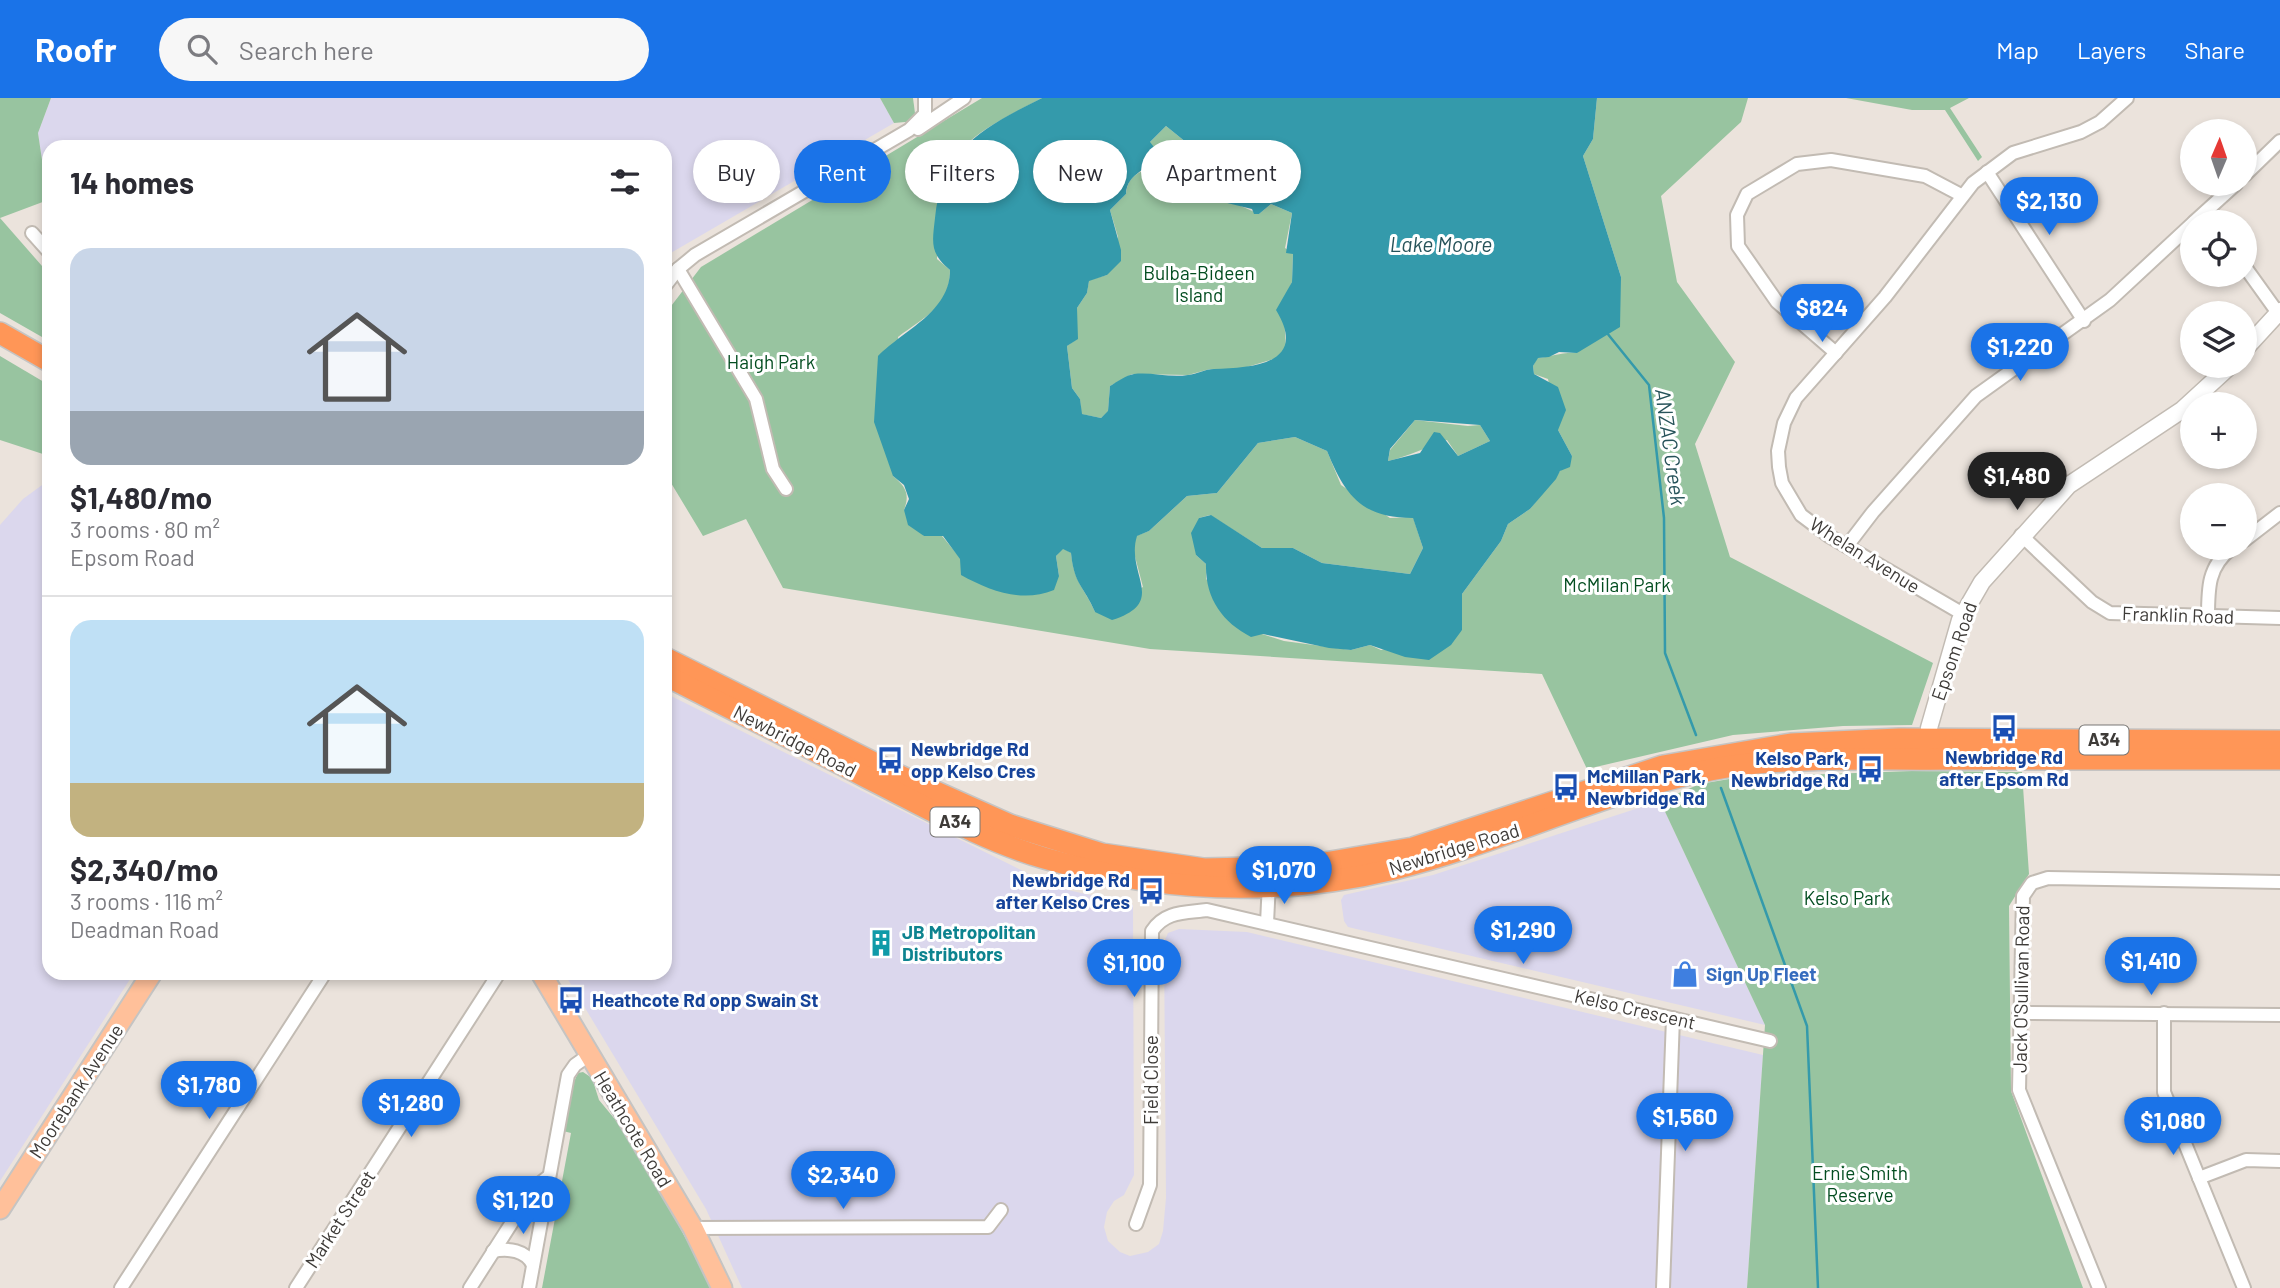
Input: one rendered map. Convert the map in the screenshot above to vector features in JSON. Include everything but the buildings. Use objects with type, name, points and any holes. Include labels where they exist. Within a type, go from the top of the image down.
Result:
[{"type":"highway","points":[[0,333],[42,357]]},
{"type":"highway","name":"Newbridge Road","points":[[672,661],[900,775],[1028,832],[1094,852],[1137,861],[1269,878]]},
{"type":"highway","name":"Newbridge Road","points":[[672,679],[921,806],[1043,858],[1120,876],[1199,887],[1269,878],[1363,876],[1400,867],[1687,768],[1728,760],[1806,760],[1928,750],[2280,741]]},
{"type":"highway","name":"Newbridge Road","points":[[1928,750],[2280,759]]},
{"type":"main road","name":"Moorebank Avenue","points":[[0,1209],[147,980]]},
{"type":"main road","name":"Heathcote Road","points":[[545,980],[693,1228],[722,1288]]},
{"type":"street","points":[[925,98],[937,106],[950,106]]},
{"type":"street","points":[[672,277],[695,255],[912,128],[925,114],[925,98]]},
{"type":"street","points":[[912,128],[916,130],[964,98]]},
{"type":"street","name":"Whelan Avenue","points":[[1963,614],[1813,526],[1801,514],[1783,483],[1778,459],[1779,437],[1789,411],[1885,297],[1961,195],[1987,172],[2024,148],[2081,132],[2100,122],[2127,98]]},
{"type":"street","points":[[2258,162],[2280,141]]},
{"type":"street","points":[[1836,353],[1777,302],[1738,246],[1737,215],[1747,194],[1797,164],[1830,160],[1925,176],[1961,195]]},
{"type":"street","points":[[1987,172],[2084,321]]},
{"type":"street","points":[[2216,210],[2227,196]]},
{"type":"street","points":[[32,233],[42,244]]},
{"type":"street","points":[[1847,546],[1873,512],[1976,396],[2084,321],[2180,235]]},
{"type":"street","points":[[678,269],[756,399],[773,469],[786,489]]},
{"type":"street","points":[[2257,283],[2279,312],[2257,336]]},
{"type":"street","name":"Epsom Road","points":[[1928,750],[1963,614],[1982,582],[2068,485],[2182,410],[2217,378]]},
{"type":"street","points":[[2257,531],[2280,513]]},
{"type":"street","name":"Franklin Road","points":[[2021,535],[2092,603],[2110,613],[2280,618]]},
{"type":"street","points":[[2208,617],[2211,573],[2218,560]]},
{"type":"street","points":[[1267,923],[1269,878]]},
{"type":"street","name":"Jack O'Sullivan Road","points":[[2099,1288],[2019,1090],[2021,906],[2032,883],[2048,878],[2280,882]]},
{"type":"street","name":"Field Close","points":[[1136,1224],[1150,1185],[1152,931],[1159,920],[1174,913],[1207,910],[1267,923]]},
{"type":"street","name":"Kelso Crescent","points":[[1267,923],[1770,1041]]},
{"type":"street","points":[[121,1288],[320,980]]},
{"type":"street","name":"Market Street","points":[[296,1288],[494,980]]},
{"type":"street","points":[[2020,1013],[2280,1015]]},
{"type":"street","points":[[2164,1013],[2164,1092],[2244,1288]]},
{"type":"street","points":[[1663,1288],[1673,1018]]},
{"type":"street","points":[[529,1288],[568,1075],[575,1065],[589,1055]]},
{"type":"street","points":[[2199,1178],[2246,1160],[2280,1161]]},
{"type":"street","points":[[470,1288],[534,1188],[548,1177]]},
{"type":"street","points":[[693,1228],[988,1227],[1001,1210]]},
{"type":"street","points":[[493,1251],[516,1251],[527,1256],[533,1265]]},
{"type":"shaded area","points":[[51,98],[880,98],[894,123],[865,140],[794,140],[794,181],[780,189],[780,140],[693,140],[693,203],[757,203],[672,252],[672,140],[42,140],[42,160],[38,133]]},
{"type":"shaded area","points":[[42,485],[42,980],[129,980],[0,1181],[0,525],[23,499]]},
{"type":"shaded area","points":[[672,696],[1055,887],[1133,905],[1134,1175],[1124,1195],[1114,1201],[1107,1212],[1104,1227],[1108,1241],[1120,1252],[1130,1256],[1148,1252],[1159,1244],[1163,1231],[1166,1198],[1164,942],[1168,933],[1179,929],[1247,932],[1763,1055],[1747,1288],[742,1288],[706,1209],[568,980],[672,980]]},
{"type":"shaded area","points":[[1660,801],[1765,1025],[1348,927],[1344,921],[1341,900],[1344,895],[1433,875]]},
{"type":"green space","points":[[0,98],[51,98],[38,133],[42,160],[42,202],[0,218]]},
{"type":"green space","points":[[880,98],[913,98],[916,121],[894,123]]},
{"type":"green space","points":[[982,98],[1042,98],[995,123],[972,140],[912,140]]},
{"type":"green space","points":[[1597,98],[1748,98],[1741,122],[1661,196],[1677,282],[1735,362],[1695,444],[1730,557],[1933,663],[1912,725],[1843,726],[1733,735],[1587,769],[1542,674],[1150,649],[783,588],[746,519],[703,536],[672,485],[672,305],[701,267],[807,203],[891,203],[891,153],[905,144],[905,203],[938,203],[937,259],[950,270],[946,293],[934,310],[898,337],[893,476],[906,491],[904,510],[924,536],[942,536],[961,559],[1059,576],[1056,556],[1063,548],[1071,553],[1077,578],[1095,612],[1143,587],[1133,549],[1136,536],[1149,531],[1187,496],[1217,493],[1258,443],[1295,437],[1327,451],[1341,485],[1390,518],[1413,517],[1423,548],[1410,574],[1322,563],[1293,548],[1262,548],[1210,515],[1199,518],[1196,555],[1206,564],[1206,579],[1262,634],[1284,641],[1351,650],[1370,645],[1381,650],[1462,630],[1462,594],[1501,541],[1508,524],[1530,509],[1572,456],[1558,430],[1548,379],[1534,374],[1533,366],[1537,358],[1577,353],[1621,277],[1583,156],[1593,139]]},
{"type":"green space","points":[[1846,98],[1969,98],[1950,108],[1982,157],[1978,161],[1945,110],[1912,110]]},
{"type":"green space","name":"Bulba-Bideen Island","points":[[1166,126],[1183,140],[1152,140]]},
{"type":"green space","name":"Bulba-Bideen Island","points":[[1141,172],[1141,203],[1234,203],[1259,214],[1271,204],[1292,213],[1285,248],[1293,253],[1292,282],[1283,302],[1286,347],[1280,357],[1237,370],[1210,369],[1188,375],[1132,374],[1110,386],[1108,412],[1101,418],[1081,414],[1080,399],[1072,388],[1067,346],[1077,339],[1077,308],[1087,293],[1089,280],[1107,275],[1118,237],[1110,210],[1117,203],[1127,203],[1128,185]]},
{"type":"green space","points":[[0,218],[42,266],[42,337],[0,313]]},
{"type":"green space","points":[[0,356],[42,381],[42,454],[0,440]]},
{"type":"green space","points":[[1415,420],[1480,425],[1490,441],[1458,456],[1447,440],[1388,461],[1390,450]]},
{"type":"green space","points":[[1912,771],[2022,772],[2029,874],[2009,906],[2011,1091],[2083,1288],[1747,1288],[1765,1025],[1660,801],[1700,784],[1741,777]]},
{"type":"green space","points":[[583,1072],[592,1078],[599,1100],[623,1129],[652,1177],[713,1288],[542,1288],[571,1133],[563,1131],[573,1084],[578,1073]]},
{"type":"water","name":"Lake Moore","points":[[1042,98],[1597,98],[1593,139],[1583,156],[1621,277],[1620,327],[1577,353],[1559,352],[1538,358],[1533,366],[1534,374],[1558,387],[1566,410],[1558,430],[1572,456],[1570,467],[1560,471],[1530,509],[1508,524],[1501,541],[1462,594],[1462,630],[1451,645],[1429,660],[1405,657],[1370,645],[1351,650],[1263,634],[1251,637],[1232,624],[1217,608],[1206,576],[1206,564],[1196,555],[1191,533],[1199,518],[1211,515],[1262,548],[1293,548],[1322,563],[1410,574],[1423,548],[1413,518],[1380,514],[1357,501],[1348,492],[1327,451],[1295,437],[1258,443],[1217,493],[1187,496],[1149,531],[1137,536],[1136,563],[1142,596],[1138,605],[1129,613],[1112,620],[1095,612],[1077,579],[1071,553],[1063,549],[1056,556],[1059,576],[1054,590],[1042,594],[1018,595],[983,586],[961,575],[960,559],[943,536],[924,536],[908,525],[904,510],[909,499],[904,485],[893,476],[874,422],[878,356],[934,309],[948,285],[950,270],[936,253],[933,241],[938,203],[1019,203],[1019,140],[973,140],[1002,119]],"holes":[[[1166,126],[1183,140],[1301,140],[1301,203],[1227,203],[1252,209],[1254,214],[1259,214],[1271,204],[1292,213],[1286,253],[1293,254],[1292,282],[1276,310],[1284,328],[1286,342],[1281,352],[1259,364],[1211,369],[1181,376],[1128,376],[1110,386],[1108,411],[1101,418],[1082,414],[1080,399],[1072,388],[1067,346],[1078,339],[1077,308],[1087,293],[1089,281],[1107,275],[1121,261],[1121,250],[1110,210],[1117,203],[1033,203],[1033,140],[1127,140],[1127,186],[1141,171],[1141,140],[1152,140]],[[1415,420],[1480,425],[1490,441],[1458,456],[1440,433],[1434,432],[1420,453],[1388,461],[1390,449]]]},
{"type":"waterway","name":"ANZAC Creek","points":[[1607,333],[1649,385],[1664,518],[1665,653],[1696,735]]},
{"type":"waterway","name":"ANZAC Creek","points":[[1721,788],[1807,1026],[1818,1288]]},
{"type":"place","name":"Newbridge Rd after Epsom Rd","points":[[2004,728]]},
{"type":"place","name":"Newbridge Rd opp Kelso Cres","points":[[890,760]]},
{"type":"place","name":"Kelso Park, Newbridge Rd","points":[[1870,769]]},
{"type":"place","name":"McMillan Park, Newbridge Rd","points":[[1566,787]]},
{"type":"place","name":"Newbridge Rd after Kelso Cres","points":[[1151,891]]},
{"type":"place","name":"JB Metropolitan Distributors","points":[[881,943]]},
{"type":"place","name":"Sign Up Fleet","points":[[1685,974]]},
{"type":"place","name":"Heathcote Rd opp Swain St","points":[[571,1000]]},
{"type":"park label","name":"Haigh Park","points":[[771,362]]},
{"type":"park label","name":"McMilan Park","points":[[1617,585]]},
{"type":"park label","name":"Kelso Park","points":[[1847,898]]},
{"type":"park label","name":"Ernie Smith Reserve","points":[[1860,1184]]}]
